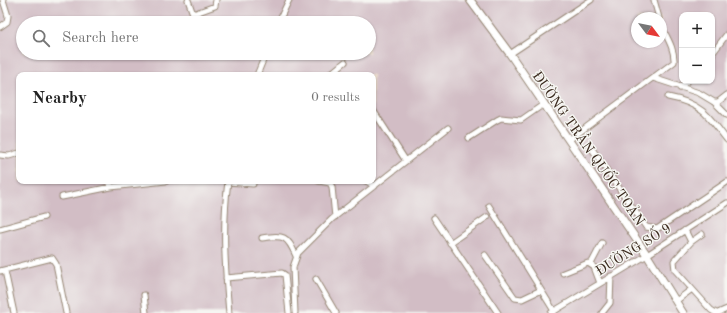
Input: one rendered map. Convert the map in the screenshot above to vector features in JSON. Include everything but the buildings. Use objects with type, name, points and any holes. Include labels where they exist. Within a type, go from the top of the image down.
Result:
[{"type":"main road","name":"ĐƯỜNG TRẦN QUỐC TOẢN","points":[[472,1],[648,255],[683,313]]},
{"type":"street","points":[[0,27],[7,22],[8,16],[3,0]]},
{"type":"street","points":[[188,0],[193,14],[215,6],[216,0]]},
{"type":"street","points":[[281,16],[289,0]]},
{"type":"street","points":[[510,54],[591,0]]},
{"type":"street","points":[[654,0],[657,12]]},
{"type":"street","points":[[715,50],[727,34]]},
{"type":"street","points":[[569,140],[674,62],[671,45],[667,37]]},
{"type":"street","points":[[258,72],[263,60]]},
{"type":"street","points":[[332,72],[345,62]]},
{"type":"street","points":[[653,78],[699,93],[714,102],[727,115]]},
{"type":"street","points":[[680,88],[684,84]]},
{"type":"street","points":[[714,102],[718,102],[727,94]]},
{"type":"street","points":[[668,97],[685,100],[703,109],[727,140]]},
{"type":"street","points":[[469,138],[502,118],[521,120],[544,104]]},
{"type":"street","points":[[376,115],[406,161]]},
{"type":"street","points":[[295,313],[293,267],[296,256],[336,217],[448,128]]},
{"type":"street","points":[[592,149],[646,227],[657,229],[727,182]]},
{"type":"street","points":[[0,155],[9,156],[16,153]]},
{"type":"street","points":[[62,197],[111,187],[138,184]]},
{"type":"street","points":[[228,184],[224,227],[229,313]]},
{"type":"street","points":[[331,184],[336,217]]},
{"type":"street","name":"ĐƯỜNG SỐ 9","points":[[552,312],[648,255],[727,203]]},
{"type":"street","points":[[489,206],[542,290],[552,312]]},
{"type":"street","points":[[0,228],[44,217]]},
{"type":"street","points":[[450,243],[487,217]]},
{"type":"street","points":[[434,218],[498,313]]},
{"type":"street","points":[[685,230],[691,242]]},
{"type":"street","points":[[702,234],[691,242],[674,261],[675,270],[711,310],[717,313],[727,309]]},
{"type":"street","points":[[262,238],[280,235],[284,237],[290,243],[296,256]]},
{"type":"street","points":[[591,264],[602,243]]},
{"type":"street","points":[[485,254],[515,298],[522,299],[542,290]]},
{"type":"street","points":[[14,313],[2,271],[52,258],[56,264],[66,313]]},
{"type":"street","points":[[563,274],[588,263],[591,264]]},
{"type":"street","points":[[591,264],[600,283]]},
{"type":"street","points":[[226,278],[282,273],[285,275],[289,313]]},
{"type":"street","points":[[602,313],[610,303],[611,276]]},
{"type":"street","points":[[316,279],[336,313]]},
{"type":"street","points":[[676,301],[692,289]]},
{"type":"street","points":[[144,295],[146,313]]},
{"type":"shaded area","points":[[0,0],[727,0],[727,313],[0,313]]}]
